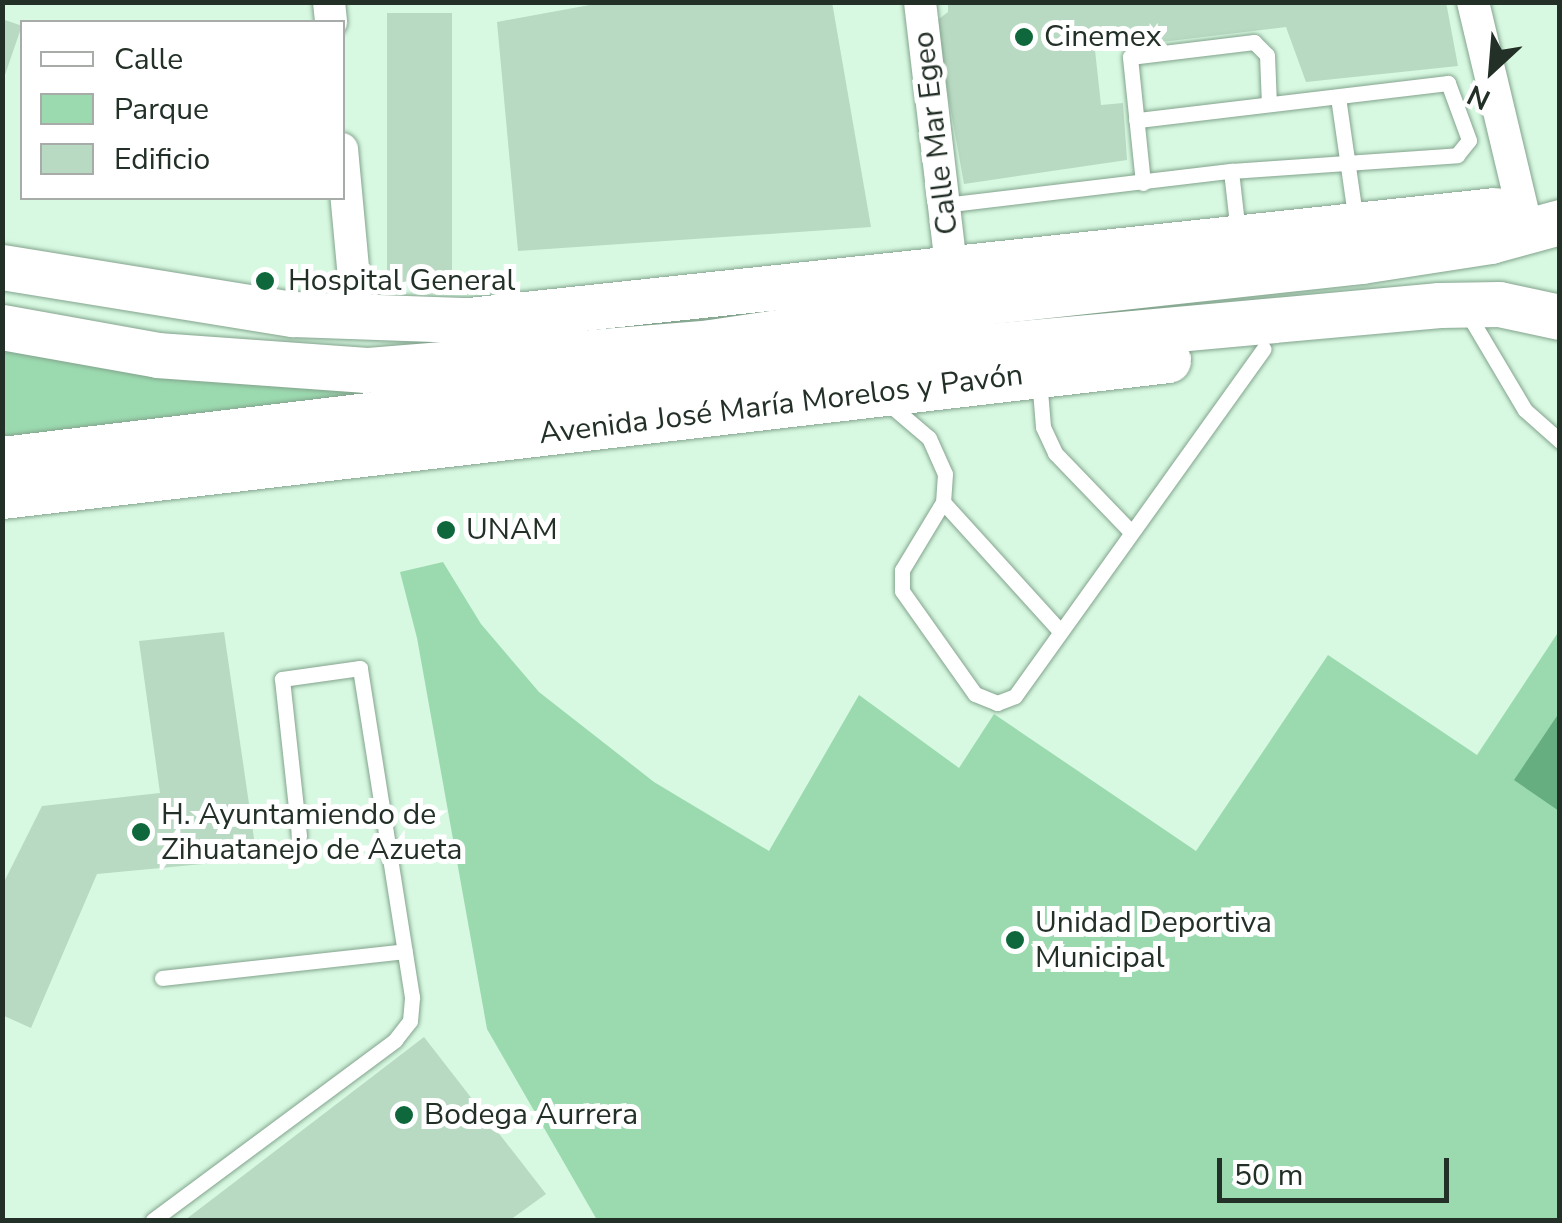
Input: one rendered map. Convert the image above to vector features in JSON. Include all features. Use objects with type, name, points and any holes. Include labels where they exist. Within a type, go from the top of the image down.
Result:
[{"type":"main road","points":[[2,327],[157,354],[366,370],[711,342],[1542,216]]},
{"type":"main road","points":[[2,267],[358,320],[469,320],[1238,234],[1359,242]]},
{"type":"main road","points":[[700,292],[711,342]]},
{"type":"main road","name":"Avenida José María Morelos y Pavón","points":[[394,431],[792,364],[1469,317],[1560,316]]},
{"type":"main road","name":"Avenida José María Morelos y Pavón","points":[[6,471],[394,431],[873,394],[1263,349],[1469,317],[1560,327]]},
{"type":"street","name":"Calle Mar Egeo","points":[[920,2],[951,264]]},
{"type":"street","points":[[1473,2],[1542,216]]},
{"type":"street","points":[[345,181],[358,320]]},
{"type":"lane","points":[[1143,183],[1128,65],[1138,52],[1254,42],[1267,55],[1268,104]]},
{"type":"lane","points":[[944,206],[1231,171],[1457,156],[1469,140],[1448,83],[1136,120]]},
{"type":"lane","points":[[1338,97],[1359,242]]},
{"type":"lane","points":[[1231,171],[1238,234]]},
{"type":"lane","points":[[1469,317],[1504,366],[1525,410],[1560,441]]},
{"type":"lane","points":[[873,394],[930,438],[946,474],[943,502],[902,570],[902,591],[976,694],[997,703],[1015,696],[1263,349]]},
{"type":"lane","points":[[1038,375],[1043,427],[1056,453],[1130,531]]},
{"type":"lane","points":[[943,502],[1060,632]]},
{"type":"lane","points":[[153,1220],[395,1040],[410,1021],[405,952],[360,668],[282,679],[299,836]]},
{"type":"lane","points":[[162,978],[405,952]]},
{"type":"green space","points":[[2,338],[385,394],[3,439]]},
{"type":"green space","name":"Unidad Deportiva Municipal","points":[[443,562],[481,624],[539,692],[654,782],[769,851],[859,695],[959,768],[994,714],[1196,851],[1328,655],[1477,755],[1559,631],[1559,1220],[597,1220],[487,1029],[417,638],[400,572]]},
{"type":"shaded area","points":[[1559,713],[1559,811],[1514,780]]},
{"type":"building","points":[[606,2],[832,2],[871,227],[518,251],[497,22]]},
{"type":"building","points":[[948,2],[1446,2],[1458,66],[1306,82],[1286,27],[1095,50],[1101,105],[1123,103],[1127,160],[964,184],[935,22],[948,12]]},
{"type":"building","points":[[387,13],[452,13],[452,282],[387,282]]},
{"type":"building","points":[[2,19],[20,25],[20,31],[2,84]]},
{"type":"building","name":"H. Ayuntamiendo de Zihuatanejo de Azueta","points":[[224,632],[257,859],[97,874],[31,1028],[2,1015],[2,886],[42,806],[160,793],[139,641]]},
{"type":"building","name":"Bodega Aurrera","points":[[424,1037],[546,1194],[510,1220],[185,1220]]},
{"type":"place","name":"Cinemex","points":[[1024,37]]},
{"type":"place","name":"Hospital General","points":[[265,281]]},
{"type":"place","name":"UNAM","points":[[446,530]]},
{"type":"place","name":"H. Ayuntamiendo de Zihuatanejo de Azueta","points":[[141,832]]},
{"type":"place","name":"Unidad Deportiva Municipal","points":[[1015,940]]},
{"type":"place","name":"Bodega Aurrera","points":[[404,1115]]}]
